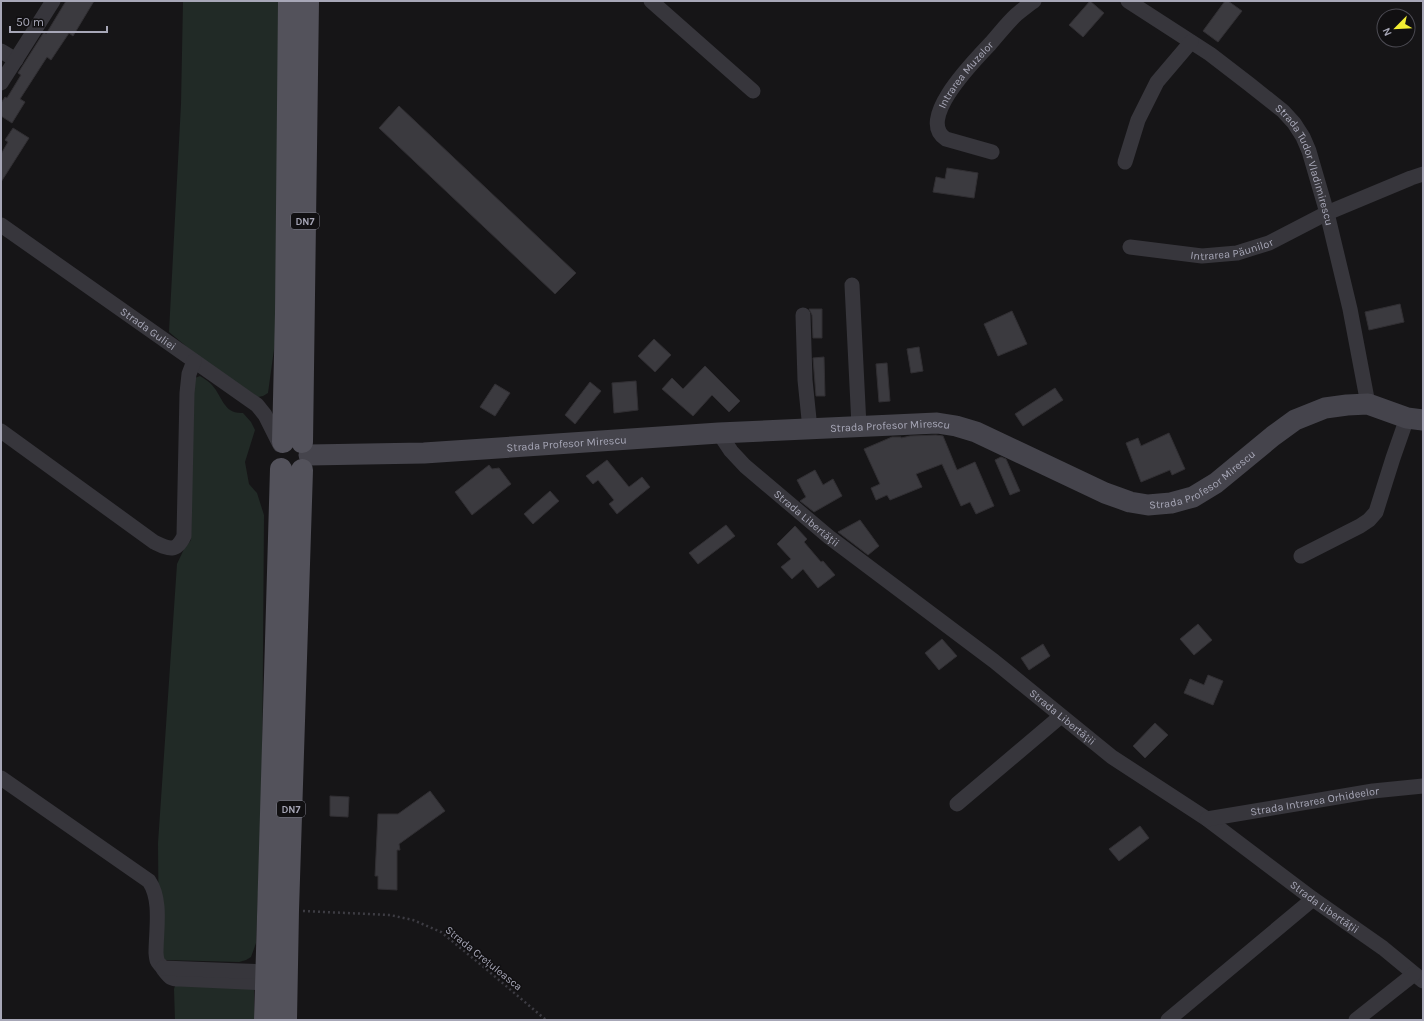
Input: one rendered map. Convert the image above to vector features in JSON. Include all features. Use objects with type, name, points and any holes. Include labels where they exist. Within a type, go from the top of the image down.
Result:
[{"type":"main road","name":"DN7","points":[[286,1020],[293,454],[286,305],[289,1]]},
{"type":"main road","name":"DN7","points":[[266,1020],[266,978],[293,454],[308,1]]},
{"type":"street","points":[[1,83],[53,1]]},
{"type":"street","points":[[651,1],[753,91]]},
{"type":"street","name":"Intrarea Muzelor","points":[[992,152],[951,141],[941,136],[938,132],[937,125],[941,106],[947,95],[961,77],[1016,15],[1034,1]]},
{"type":"street","name":"Strada Tudor Vladimirescu","points":[[1128,1],[1191,42],[1249,84],[1282,111],[1294,123],[1303,137],[1309,151],[1327,213],[1350,309],[1368,404]]},
{"type":"street","points":[[1125,162],[1138,120],[1157,82],[1191,42]]},
{"type":"street","points":[[1,51],[16,60]]},
{"type":"street","name":"Intrarea Păunilor","points":[[1130,247],[1202,256],[1237,253],[1269,243],[1327,213],[1423,174]]},
{"type":"street","name":"Strada Guliei","points":[[1,225],[257,405],[293,454]]},
{"type":"street","points":[[852,285],[859,426]]},
{"type":"street","points":[[803,316],[805,380],[810,429]]},
{"type":"street","points":[[1,431],[154,542],[166,548],[174,548],[180,544],[184,536],[187,393],[189,374],[194,361]]},
{"type":"street","name":"Strada Profesor Mirescu","points":[[293,454],[424,452],[719,432],[937,423],[956,426],[976,432],[1105,493],[1130,502],[1148,505],[1171,503],[1193,497],[1216,483],[1273,436],[1295,420],[1325,408],[1368,404],[1415,419]]},
{"type":"street","points":[[1301,556],[1360,526],[1369,520],[1376,512],[1393,458],[1415,419]]},
{"type":"street","name":"Strada Libertății","points":[[719,432],[731,451],[745,466],[829,537],[982,652],[1112,757],[1207,819],[1313,899],[1383,948],[1419,978]]},
{"type":"street","points":[[957,804],[1061,716]]},
{"type":"street","points":[[1,778],[149,881],[156,894],[156,953],[157,961],[160,966],[163,968],[266,978]]},
{"type":"street","name":"Strada Intrarea Orhideelor","points":[[1207,819],[1373,791],[1423,786]]},
{"type":"street","points":[[1168,1020],[1313,899]]},
{"type":"street","points":[[1356,1020],[1419,978]]},
{"type":"path","name":"Strada Crețuleasca","points":[[288,910],[390,915],[414,920],[441,932],[546,1020]]},
{"type":"shaded area","points":[[183,1],[281,1],[275,342],[268,393],[258,397],[199,357],[169,332],[181,104]]},
{"type":"shaded area","points":[[200,376],[209,382],[227,407],[236,412],[243,413],[251,422],[255,430],[245,462],[249,484],[257,493],[264,515],[262,791],[256,943],[251,957],[239,962],[165,960],[159,952],[158,843],[177,564],[184,549],[191,540],[193,384],[195,378]]},
{"type":"shaded area","points":[[176,983],[254,989],[254,1020],[175,1020],[174,989]]},
{"type":"building","points":[[66,1],[94,1],[73,36],[69,33],[51,60],[47,57],[20,99],[25,102],[12,123],[1,116],[1,103],[5,97],[7,98],[21,75],[18,73],[44,32],[46,34]]},
{"type":"building","points":[[1090,1],[1104,13],[1083,37],[1069,25]]},
{"type":"building","points":[[1225,1],[1228,1],[1242,11],[1218,42],[1203,31]]},
{"type":"building","points":[[399,106],[576,273],[555,294],[379,128]]},
{"type":"building","points":[[13,128],[29,138],[1,182],[1,154],[8,142],[5,140]]},
{"type":"building","points":[[947,168],[978,173],[974,198],[933,192],[936,177],[945,179]]},
{"type":"building","points":[[1400,304],[1404,322],[1369,330],[1365,312]]},
{"type":"building","points":[[809,309],[822,309],[822,338],[813,338],[812,315]]},
{"type":"building","points":[[1012,311],[1027,344],[998,356],[984,324]]},
{"type":"building","points":[[654,339],[671,355],[655,372],[638,356]]},
{"type":"building","points":[[919,347],[923,371],[911,373],[907,349]]},
{"type":"building","points":[[824,357],[825,396],[816,396],[813,358]]},
{"type":"building","points":[[887,363],[890,401],[879,402],[876,364]]},
{"type":"building","points":[[705,366],[740,401],[729,412],[712,395],[693,416],[662,389],[672,378],[683,389]]},
{"type":"building","points":[[636,381],[638,410],[614,413],[612,383]]},
{"type":"building","points":[[590,382],[601,391],[575,424],[565,415]]},
{"type":"building","points":[[495,384],[510,393],[495,416],[480,407]]},
{"type":"building","points":[[1055,388],[1063,400],[1023,426],[1015,414]]},
{"type":"building","points":[[1169,433],[1185,469],[1172,475],[1170,470],[1141,482],[1126,443],[1138,438],[1141,446]]},
{"type":"building","points":[[910,436],[943,436],[957,470],[975,462],[994,506],[976,514],[970,502],[961,506],[942,464],[916,474],[922,487],[890,500],[887,495],[876,500],[871,488],[880,484],[864,449],[892,437],[901,438]]},
{"type":"building","points":[[1001,457],[1006,459],[1020,491],[1010,495],[995,460]]},
{"type":"building","points":[[607,460],[629,487],[642,477],[650,487],[617,514],[609,504],[614,500],[598,480],[593,484],[586,476]]},
{"type":"building","points":[[489,465],[492,469],[499,468],[511,484],[472,515],[455,492]]},
{"type":"building","points":[[815,470],[823,485],[833,479],[842,496],[814,512],[800,501],[806,497],[797,480]]},
{"type":"building","points":[[550,491],[559,501],[533,524],[524,514]]},
{"type":"building","points":[[860,520],[879,546],[868,555],[838,532]]},
{"type":"building","points":[[726,525],[735,536],[698,564],[689,553]]},
{"type":"building","points":[[795,526],[807,539],[804,542],[821,562],[823,561],[835,575],[818,588],[803,569],[792,579],[781,567],[791,559],[777,544]]},
{"type":"building","points":[[1198,624],[1212,640],[1194,655],[1180,639]]},
{"type":"building","points":[[942,639],[957,656],[939,670],[925,653]]},
{"type":"building","points":[[1043,644],[1050,656],[1029,670],[1021,658]]},
{"type":"building","points":[[1208,675],[1223,681],[1213,705],[1184,693],[1190,679],[1204,685]]},
{"type":"building","points":[[1155,723],[1168,735],[1145,758],[1133,746]]},
{"type":"building","points":[[430,791],[445,811],[399,844],[400,850],[397,850],[397,890],[378,889],[378,876],[375,876],[378,814],[398,814]]},
{"type":"building","points":[[330,796],[349,797],[348,817],[330,816]]},
{"type":"building","points":[[1140,826],[1149,838],[1119,861],[1109,849]]}]
